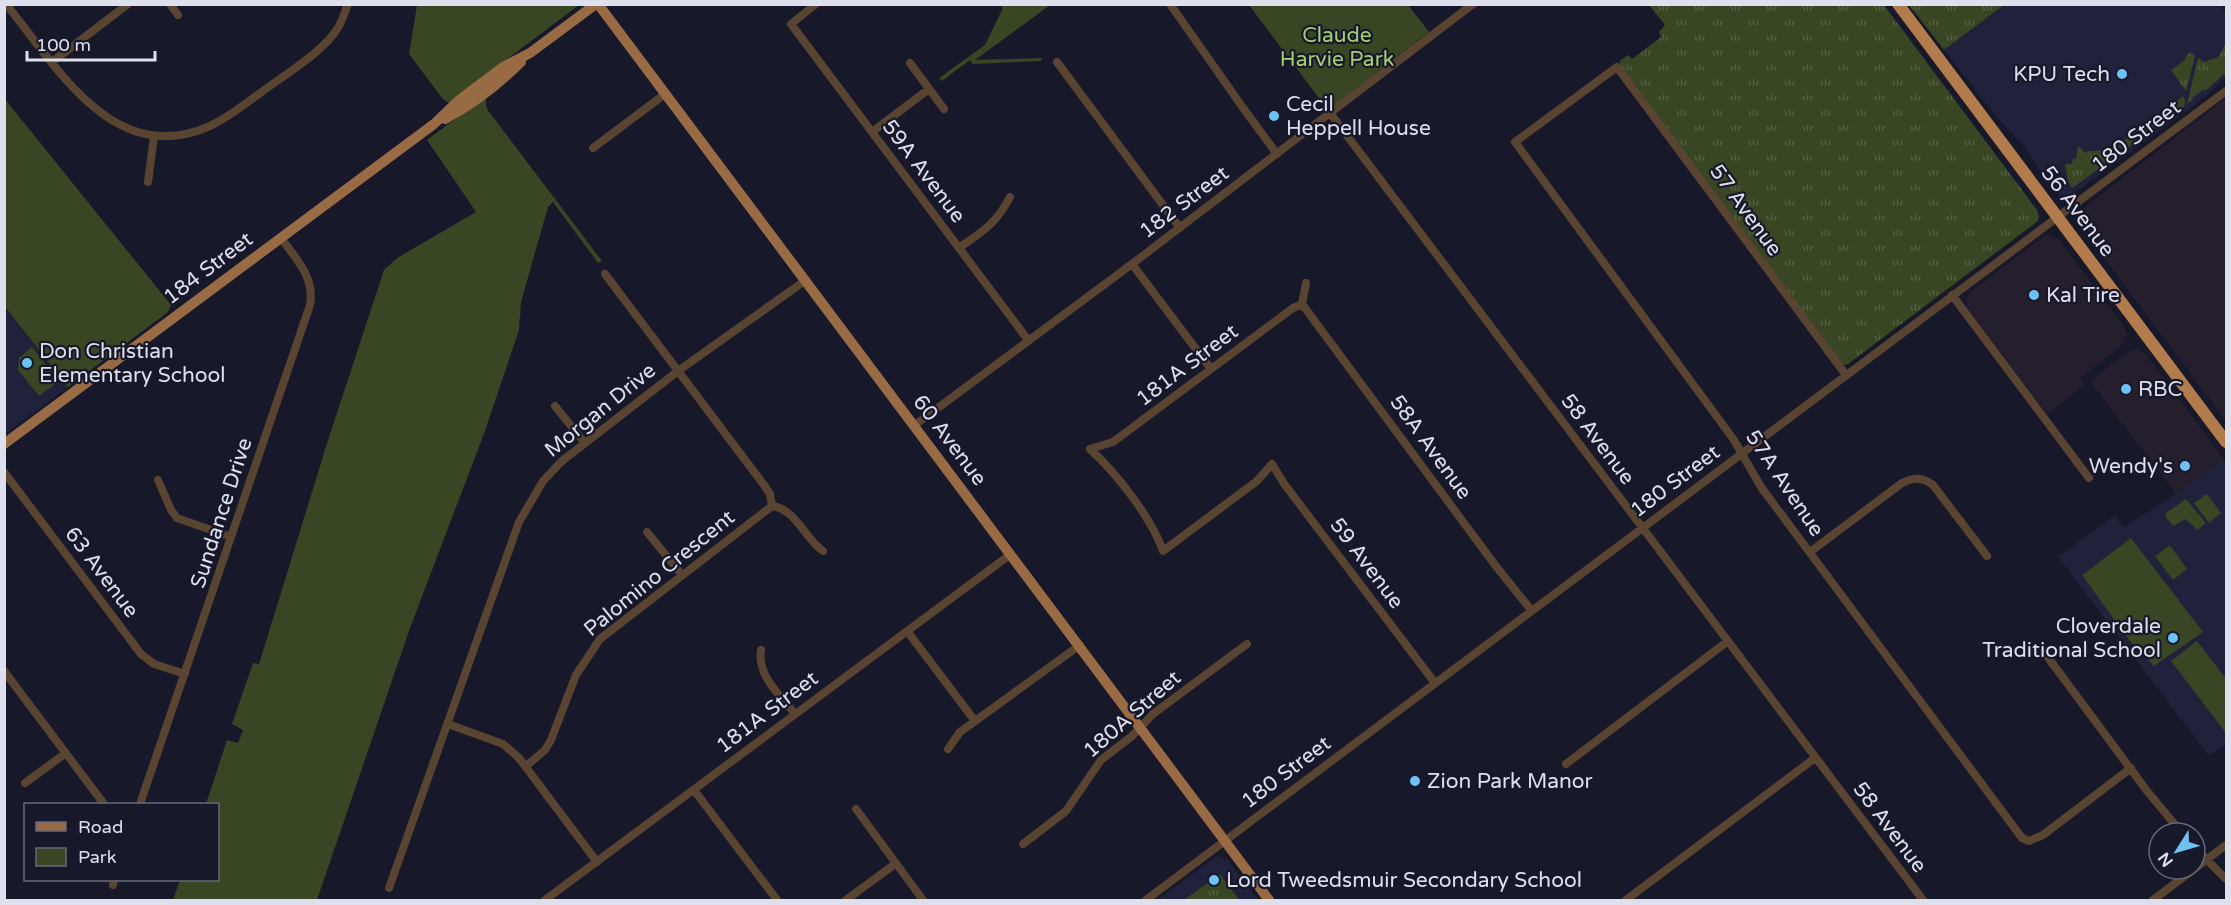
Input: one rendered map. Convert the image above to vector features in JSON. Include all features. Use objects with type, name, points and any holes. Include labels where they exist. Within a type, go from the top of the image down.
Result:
[{"type":"highway","name":"56 Avenue","points":[[1898,4],[2226,442]]},
{"type":"main road","name":"184 Street","points":[[4,444],[434,124],[458,101],[503,68],[530,53],[597,4]]},
{"type":"main road","name":"60 Avenue","points":[[597,4],[915,425],[1269,900]]},
{"type":"street","points":[[6,4],[75,90],[94,110],[120,125],[154,136],[192,132],[225,118],[318,50],[339,27],[348,4]]},
{"type":"street","points":[[52,62],[128,4]]},
{"type":"street","points":[[170,4],[178,15]]},
{"type":"street","name":"59A Avenue","points":[[816,4],[791,24],[1028,340]]},
{"type":"street","points":[[1170,4],[1277,154]]},
{"type":"street","name":"182 Street","points":[[915,425],[1180,228],[1471,5]]},
{"type":"street","points":[[1057,62],[1180,228]]},
{"type":"street","points":[[910,63],[944,109]]},
{"type":"street","name":"57 Avenue","points":[[1515,142],[1617,67],[1846,375]]},
{"type":"street","points":[[872,132],[929,89]]},
{"type":"street","name":"180 Street","points":[[1146,900],[2226,91]]},
{"type":"street","points":[[593,148],[665,94]]},
{"type":"street","name":"58 Avenue","points":[[1330,113],[1923,900]]},
{"type":"street","points":[[148,182],[154,136]]},
{"type":"street","name":"57A Avenue","points":[[1515,142],[1742,454],[1761,487],[2022,838],[2029,841],[2043,835],[2131,768]]},
{"type":"street","points":[[959,248],[987,228],[1001,214],[1010,197]]},
{"type":"street","name":"Sundance Drive","points":[[140,803],[311,299],[311,285],[307,275],[281,238]]},
{"type":"street","points":[[1132,264],[1211,369]]},
{"type":"street","points":[[605,274],[764,485],[770,494],[772,506],[791,515],[814,545],[823,551]]},
{"type":"street","name":"Morgan Drive","points":[[389,888],[519,522],[543,481],[584,442],[678,371],[806,280]]},
{"type":"street","points":[[1302,304],[1306,283]]},
{"type":"street","points":[[1952,295],[2090,478]]},
{"type":"street","name":"181A Street","points":[[1272,464],[1257,481],[1163,551],[1156,531],[1107,464],[1090,449],[1113,442],[1293,308],[1302,304]]},
{"type":"street","name":"58A Avenue","points":[[1302,304],[1495,565],[1532,611]]},
{"type":"street","points":[[555,406],[584,442]]},
{"type":"street","name":"59 Avenue","points":[[1272,464],[1285,485],[1435,683]]},
{"type":"street","name":"63 Avenue","points":[[4,472],[141,654],[154,664],[185,674]]},
{"type":"street","points":[[1810,552],[1902,483],[1916,478],[1925,479],[1933,485],[1986,556]]},
{"type":"street","points":[[158,480],[177,518],[231,537]]},
{"type":"street","name":"Palomino Crescent","points":[[526,766],[545,750],[551,740],[573,681],[590,651],[614,627],[772,506]]},
{"type":"street","points":[[647,532],[682,576]]},
{"type":"street","name":"181A Street","points":[[545,900],[1011,554]]},
{"type":"street","points":[[907,631],[975,721]]},
{"type":"street","points":[[1566,764],[1728,641]]},
{"type":"street","name":"180A Street","points":[[1023,844],[1066,811],[1101,760],[1153,714],[1247,644]]},
{"type":"street","points":[[948,749],[955,737],[975,721],[1080,645]]},
{"type":"street","points":[[761,650],[759,659],[762,672],[795,714]]},
{"type":"street","points":[[2044,652],[2173,821]]},
{"type":"street","points":[[4,671],[103,803]]},
{"type":"street","points":[[448,724],[503,744],[526,766],[597,862]]},
{"type":"street","points":[[25,783],[66,753]]},
{"type":"street","points":[[1626,900],[1815,758]]},
{"type":"street","points":[[694,790],[777,900]]},
{"type":"street","points":[[856,809],[922,900]]},
{"type":"street","points":[[2153,900],[2226,845]]},
{"type":"street","points":[[2208,860],[2226,879]]},
{"type":"street","points":[[846,900],[895,864]]},
{"type":"shaded area","points":[[2220,4],[2226,13],[2226,78],[2188,110],[2069,197],[2061,197],[2053,190],[2024,146],[1995,115],[1944,50],[2004,5]]},
{"type":"shaded area","points":[[2226,98],[2226,422],[2077,219],[2080,211]]},
{"type":"shaded area","points":[[2049,235],[2058,239],[2127,333],[2124,342],[2116,350],[2080,379],[2085,385],[2047,414],[1967,307],[1966,299],[1970,292],[2043,237]]},
{"type":"shaded area","name":"Don Christian Elementary School","points":[[4,307],[68,387],[5,434],[4,434]]},
{"type":"shaded area","points":[[2136,349],[2145,353],[2223,458],[2176,494],[2090,381],[2129,351]]},
{"type":"shaded area","name":"Cloverdale Traditional School","points":[[2223,458],[2226,463],[2226,744],[2209,756],[2058,557],[2115,515],[2124,527],[2176,494]]},
{"type":"shaded area","name":"Lord Tweedsmuir Secondary School","points":[[1219,856],[1228,860],[1258,900],[1157,900],[1213,859]]},
{"type":"green space","points":[[417,5],[579,5],[449,103],[442,98],[409,54]]},
{"type":"green space","points":[[1002,5],[1050,5],[975,60],[1042,58],[1041,61],[973,64],[970,60],[942,81],[939,78],[985,45],[1002,10]]},
{"type":"green space","name":"Claude Harvie Park","points":[[1249,5],[1408,5],[1429,32],[1328,110]]},
{"type":"green space","points":[[1649,5],[1884,5],[2037,210],[2038,221],[1848,364],[1843,365],[1620,65],[1620,61],[1628,55],[1632,59],[1661,37],[1659,32],[1665,25]]},
{"type":"green space","points":[[1909,5],[2004,5],[1944,50]]},
{"type":"green space","points":[[2224,45],[2226,46],[2226,74],[2187,104],[2198,58],[2204,62],[2217,57]]},
{"type":"green space","points":[[2191,52],[2195,56],[2186,91],[2171,70],[2186,59],[2185,57]]},
{"type":"green space","points":[[2183,96],[2184,107],[2128,148],[2120,148],[2118,145]]},
{"type":"green space","points":[[485,97],[487,109],[602,261],[598,263],[553,202],[548,207],[521,302],[519,330],[485,431],[410,628],[317,900],[173,900],[180,881],[219,881],[219,803],[206,803],[227,740],[238,743],[243,730],[232,724],[253,663],[259,664],[329,437],[384,270],[397,258],[476,212],[427,140]]},
{"type":"green space","points":[[4,98],[171,305],[168,312],[68,387],[5,307]]},
{"type":"green space","points":[[2078,146],[2086,153],[2088,151],[2125,150],[2072,188],[2068,182],[2065,164],[2071,164],[2074,158],[2076,159]]},
{"type":"green space","points":[[32,347],[59,381],[39,396],[18,370],[19,358]]},
{"type":"green space","points":[[2207,494],[2221,513],[2209,523],[2194,503]]},
{"type":"green space","points":[[2186,499],[2205,522],[2197,530],[2186,519],[2173,526],[2165,516]]},
{"type":"green space","points":[[2131,538],[2203,632],[2154,666],[2129,640],[2082,575]]},
{"type":"green space","points":[[2170,545],[2187,569],[2173,580],[2155,556]]},
{"type":"green space","points":[[2197,641],[2226,679],[2226,733],[2171,661]]},
{"type":"green space","points":[[1220,874],[1239,900],[1184,900]]},
{"type":"place","name":"KPU Tech","points":[[2122,74]]},
{"type":"place","name":"Cecil Heppell House","points":[[1274,116]]},
{"type":"place","name":"Kal Tire","points":[[2034,295]]},
{"type":"place","name":"Don Christian Elementary School","points":[[27,363]]},
{"type":"place","name":"RBC","points":[[2126,389]]},
{"type":"place","name":"Wendy's","points":[[2185,466]]},
{"type":"place","name":"Cloverdale Traditional School","points":[[2173,638]]},
{"type":"place","name":"Zion Park Manor","points":[[1415,781]]},
{"type":"place","name":"Lord Tweedsmuir Secondary School","points":[[1214,880]]}]
